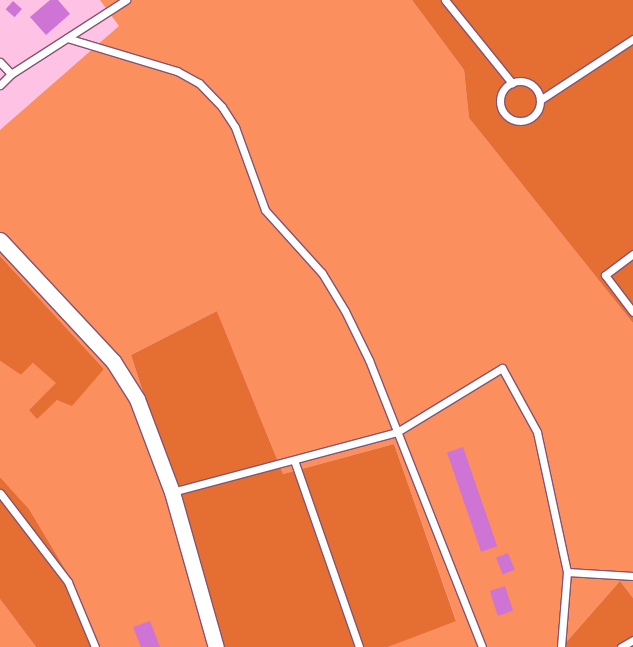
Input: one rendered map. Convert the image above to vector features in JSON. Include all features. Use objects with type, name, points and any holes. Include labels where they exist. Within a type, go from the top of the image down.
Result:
[{"type":"street","points":[[0,240],[118,367],[137,399],[172,492],[216,647]]},
{"type":"lane","points":[[0,85],[11,74],[126,0]]},
{"type":"lane","points":[[445,0],[512,83]]},
{"type":"lane","points":[[67,38],[177,71],[199,83],[222,107],[235,127],[265,210],[322,273],[345,311],[369,360],[482,647]]},
{"type":"lane","points":[[540,100],[530,84],[512,83],[502,92],[500,105],[512,120],[532,118],[540,100],[633,40]]},
{"type":"lane","points":[[0,62],[11,74]]},
{"type":"lane","points":[[633,254],[605,275],[633,312]]},
{"type":"lane","points":[[172,492],[397,432],[502,368],[537,432],[567,572],[561,647]]},
{"type":"lane","points":[[294,460],[359,647]]},
{"type":"lane","points":[[0,494],[68,582],[95,647]]},
{"type":"lane","points":[[567,572],[633,576]]},
{"type":"lane","points":[[621,647],[633,640]]},
{"type":"shaded area","points":[[100,0],[412,0],[464,70],[469,118],[633,323],[633,598],[620,581],[562,647],[388,647],[456,620],[394,444],[283,474],[217,311],[131,355],[225,647],[98,647],[74,584],[29,509],[0,477],[0,361],[21,375],[33,363],[57,383],[29,410],[58,400],[104,369],[0,256],[0,130],[119,26]]},
{"type":"shaded area","points":[[412,0],[633,0],[633,323],[469,118],[464,70]]},
{"type":"shaded area","points":[[0,256],[104,369],[72,406],[57,400],[37,419],[29,410],[56,383],[33,363],[21,375],[0,361]]},
{"type":"shaded area","points":[[217,311],[283,474],[394,444],[456,621],[388,647],[225,647],[131,355]]},
{"type":"shaded area","points":[[0,477],[29,509],[74,584],[97,647],[36,647],[0,599]]},
{"type":"shaded area","points":[[620,581],[633,598],[633,647],[562,647]]},
{"type":"shaded area","points":[[0,599],[36,647],[0,647]]},
{"type":"building","points":[[50,0],[58,0],[70,14],[46,35],[30,17]]},
{"type":"building","points":[[13,1],[22,9],[15,17],[6,9]]},
{"type":"building","points":[[463,447],[497,546],[481,552],[447,453]]},
{"type":"building","points":[[508,553],[515,570],[503,575],[496,558]]},
{"type":"building","points":[[505,586],[513,611],[498,616],[490,591]]},
{"type":"building","points":[[150,621],[160,647],[141,647],[133,627]]}]
